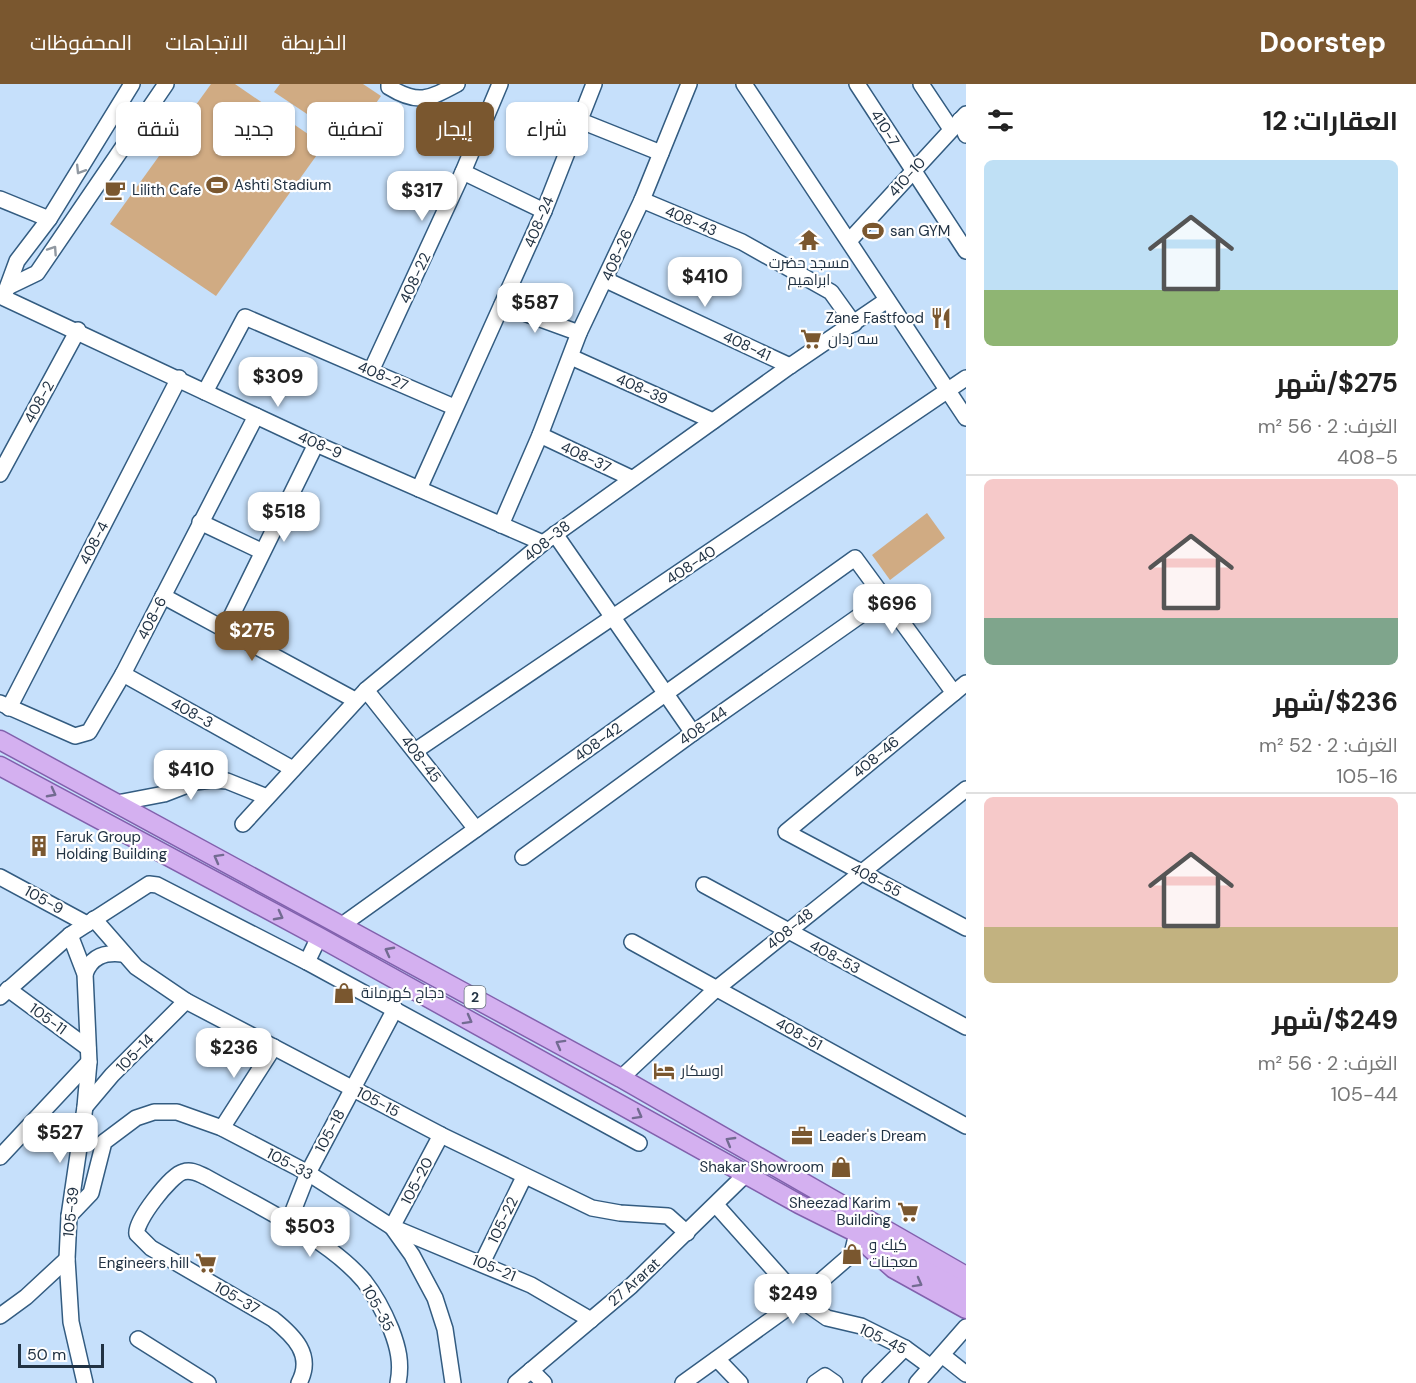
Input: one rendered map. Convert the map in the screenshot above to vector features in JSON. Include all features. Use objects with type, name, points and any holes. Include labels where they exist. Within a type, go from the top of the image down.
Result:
[{"type":"main road","name":"2","points":[[0,740],[621,1078],[860,1225],[940,1270],[966,1293]]},
{"type":"main road","name":"2","points":[[0,766],[319,937],[746,1174],[860,1225]]},
{"type":"main road","points":[[966,1263],[909,1231],[882,1220],[860,1225],[872,1251],[894,1269],[966,1309]]},
{"type":"main road","name":"2","points":[[940,1270],[966,1276]]},
{"type":"street","points":[[4,294],[17,261],[49,219],[132,84]]},
{"type":"street","points":[[4,294],[37,273],[165,84]]},
{"type":"street","points":[[389,84],[397,92],[413,99],[427,91],[457,84]]},
{"type":"street","name":"408-22","points":[[371,372],[464,172],[500,84]]},
{"type":"street","name":"408-24","points":[[588,102],[594,84]]},
{"type":"street","name":"408-26","points":[[501,525],[572,357],[579,333],[642,200],[689,84]]},
{"type":"street","points":[[744,84],[966,418]]},
{"type":"street","name":"410-7","points":[[857,84],[912,172],[966,251]]},
{"type":"street","points":[[921,84],[959,121],[966,135]]},
{"type":"street","name":"410-10","points":[[849,241],[959,121]]},
{"type":"street","points":[[588,124],[661,153]]},
{"type":"street","name":"408-24","points":[[419,489],[567,156]]},
{"type":"street","points":[[464,172],[544,211]]},
{"type":"street","points":[[0,199],[49,219]]},
{"type":"street","name":"408-43","points":[[642,200],[742,242],[831,292],[854,324]]},
{"type":"street","name":"408-41","points":[[606,280],[790,366]]},
{"type":"street","name":"408-9","points":[[4,294],[316,444],[501,525],[549,538]]},
{"type":"street","name":"408-38","points":[[243,824],[361,695],[549,538],[713,420],[887,300]]},
{"type":"street","points":[[502,304],[579,333]]},
{"type":"street","name":"408-27","points":[[205,392],[245,317],[454,407]]},
{"type":"street","name":"408-2","points":[[0,474],[78,330]]},
{"type":"street","name":"408-39","points":[[572,357],[713,420]]},
{"type":"street","name":"408-4","points":[[4,705],[179,378]]},
{"type":"street","name":"408-40","points":[[415,752],[966,378]]},
{"type":"street","name":"408-6","points":[[4,705],[75,736],[89,732],[123,674],[256,416]]},
{"type":"street","name":"408-37","points":[[540,435],[631,478]]},
{"type":"street","points":[[225,629],[261,551],[316,444]]},
{"type":"street","points":[[200,522],[261,551]]},
{"type":"street","points":[[549,538],[613,618],[693,733]]},
{"type":"street","name":"408-42","points":[[342,925],[855,558],[885,598]]},
{"type":"street","points":[[163,596],[361,695]]},
{"type":"street","points":[[885,598],[960,688]]},
{"type":"street","name":"408-44","points":[[523,857],[693,733],[885,598]]},
{"type":"street","name":"408-3","points":[[123,674],[293,769]]},
{"type":"street","name":"408-46","points":[[786,832],[960,688]]},
{"type":"street","name":"408-45","points":[[361,695],[415,752],[476,830]]},
{"type":"street","points":[[117,803],[164,794],[195,782],[212,780],[227,781],[267,797]]},
{"type":"street","name":"408-48","points":[[621,1078],[716,989],[966,789]]},
{"type":"street","name":"408-55","points":[[786,832],[963,922]]},
{"type":"street","name":"105-9","points":[[0,877],[91,921]]},
{"type":"street","points":[[4,993],[70,935],[149,884],[157,885],[395,1009],[639,1143]]},
{"type":"street","name":"408-53","points":[[704,885],[966,1028]]},
{"type":"street","name":"105-15","points":[[91,921],[136,967],[186,1000],[441,1136],[592,1208],[620,1213],[668,1216],[687,1233]]},
{"type":"street","name":"105-39","points":[[70,935],[84,974],[88,1055],[85,1107],[69,1216],[68,1259],[70,1322],[85,1383]]},
{"type":"street","points":[[307,962],[319,937]]},
{"type":"street","name":"408-51","points":[[632,942],[966,1126]]},
{"type":"street","points":[[84,974],[96,958],[105,954],[122,954]]},
{"type":"street","name":"105-11","points":[[4,993],[88,1055]]},
{"type":"street","name":"105-14","points":[[85,1107],[112,1075],[186,1000]]},
{"type":"street","name":"105-18","points":[[288,1224],[308,1173],[395,1009]]},
{"type":"street","points":[[222,1128],[274,1047]]},
{"type":"street","points":[[0,1157],[88,1055]]},
{"type":"street","name":"105-33","points":[[69,1216],[91,1193],[104,1142],[136,1118],[154,1112],[177,1112],[222,1128],[308,1173],[392,1227],[412,1255],[435,1298],[446,1329],[453,1383]]},
{"type":"street","name":"105-20","points":[[392,1227],[441,1136]]},
{"type":"street","name":"105-35","points":[[137,1234],[139,1221],[171,1180],[182,1172],[197,1173],[288,1224],[346,1264],[373,1293],[399,1352],[399,1383]]},
{"type":"street","name":"27 Ararat","points":[[516,1383],[591,1320],[687,1233],[746,1174]]},
{"type":"street","name":"105-22","points":[[482,1263],[524,1177]]},
{"type":"street","name":"105-45","points":[[716,1205],[801,1299],[827,1318],[861,1326],[905,1348],[931,1367]]},
{"type":"street","points":[[683,1383],[801,1299],[852,1254],[860,1225]]},
{"type":"street","name":"105-21","points":[[392,1227],[531,1285],[591,1320]]},
{"type":"street","name":"105-37","points":[[137,1234],[152,1248],[273,1320],[287,1331],[304,1353],[305,1367],[299,1383]]},
{"type":"street","points":[[0,1316],[26,1297],[68,1259]]},
{"type":"street","points":[[917,1383],[966,1327]]},
{"type":"street","points":[[138,1340],[208,1383]]},
{"type":"street","points":[[870,1383],[905,1348]]},
{"type":"street","points":[[942,1355],[966,1374]]},
{"type":"street","points":[[717,1359],[740,1383]]},
{"type":"street","points":[[531,1370],[544,1383]]},
{"type":"street","points":[[815,1383],[825,1376],[835,1383]]},
{"type":"shaded area","name":"Ashti Stadium","points":[[211,84],[235,84],[261,102],[213,102],[213,156],[295,156],[295,125],[307,133],[307,156],[316,156],[216,296],[110,224],[159,156],[201,156],[201,102],[198,102]]},
{"type":"shaded area","points":[[280,84],[363,84],[381,96],[377,102],[307,102],[307,114],[295,106],[295,102],[289,102],[274,92]]},
{"type":"shaded area","points":[[927,513],[945,538],[890,580],[872,555]]},
{"type":"place","name":"Ashti Stadium","points":[[217,185]]},
{"type":"place","name":"Lilith Cafe","points":[[115,190]]},
{"type":"place","name":"san GYM","points":[[873,231]]},
{"type":"place","name":"مسجد حضرت ابراهیم","points":[[809,240]]},
{"type":"place","name":"Zane Fastfood","points":[[941,318]]},
{"type":"place","name":"سه ردان","points":[[811,339]]},
{"type":"place","name":"Faruk Group Holding Building","points":[[39,846]]},
{"type":"place","name":"دجاج كهرمانة","points":[[344,993]]},
{"type":"place","name":"اوسكار","points":[[664,1071]]},
{"type":"place","name":"Leader's Dream","points":[[802,1136]]},
{"type":"place","name":"Shakar Showroom","points":[[841,1167]]},
{"type":"place","name":"Sheezad Karim Building","points":[[908,1212]]},
{"type":"place","name":"كيك و معجنات","points":[[852,1254]]},
{"type":"place","name":"Engineers hill","points":[[206,1263]]}]
